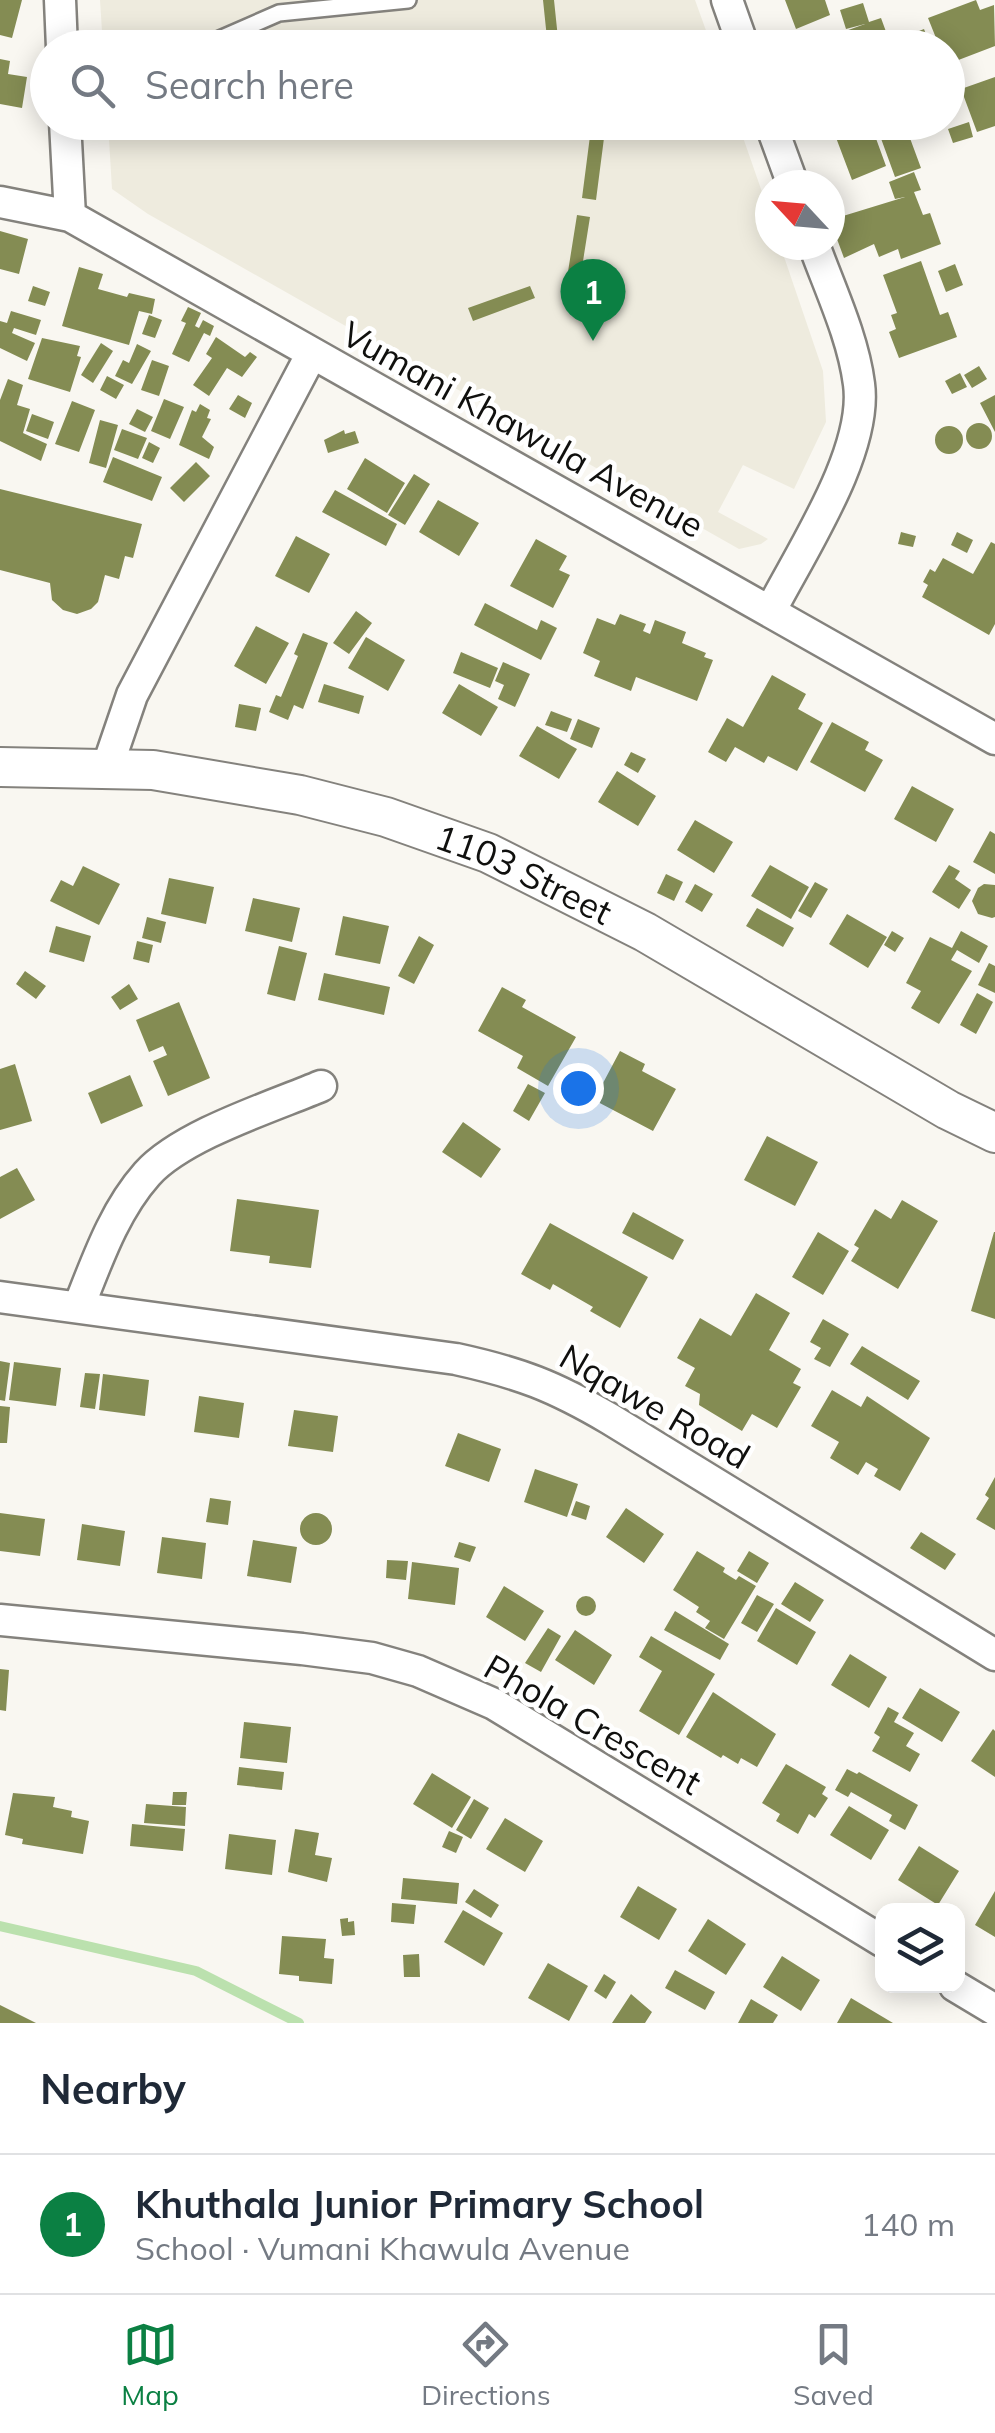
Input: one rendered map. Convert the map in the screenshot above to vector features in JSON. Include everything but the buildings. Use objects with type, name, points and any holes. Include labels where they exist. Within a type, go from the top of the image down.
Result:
[{"type":"street","points":[[60,0],[61,30]]},
{"type":"street","points":[[727,0],[738,30]]},
{"type":"street","points":[[67,140],[70,216]]},
{"type":"street","points":[[777,140],[788,170]]},
{"type":"street","points":[[0,202],[70,216],[311,355]]},
{"type":"street","points":[[771,610],[845,467],[858,421],[860,385],[819,260]]},
{"type":"street","name":"Vumani Khawula Avenue","points":[[106,768],[132,695],[311,355],[459,434],[995,739]]},
{"type":"street","name":"1103 Street","points":[[0,767],[153,770],[300,795],[386,816],[488,853],[645,932],[948,1110],[995,1132]]},
{"type":"street","points":[[79,1306],[101,1250],[148,1173],[185,1145],[320,1086]]},
{"type":"street","name":"Nqawe Road","points":[[0,1297],[456,1359],[510,1370],[555,1387],[995,1655]]},
{"type":"street","name":"Phola Crescent","points":[[0,1620],[302,1649],[372,1658],[418,1671],[494,1704],[875,1937]]},
{"type":"street","points":[[965,1992],[995,2010]]},
{"type":"lane","points":[[233,30],[279,6],[408,0]]},
{"type":"shaded area","points":[[100,0],[695,0],[706,30],[102,30]]},
{"type":"shaded area","points":[[109,140],[744,140],[755,172],[755,260],[785,260],[823,371],[826,422],[794,489],[743,465],[718,512],[768,539],[739,549],[148,214],[112,189]]},
{"type":"waterway","points":[[0,1926],[196,1971],[299,2023]]},
{"type":"place","name":"Khuthala Junior Primary School","points":[[593,341]]}]
